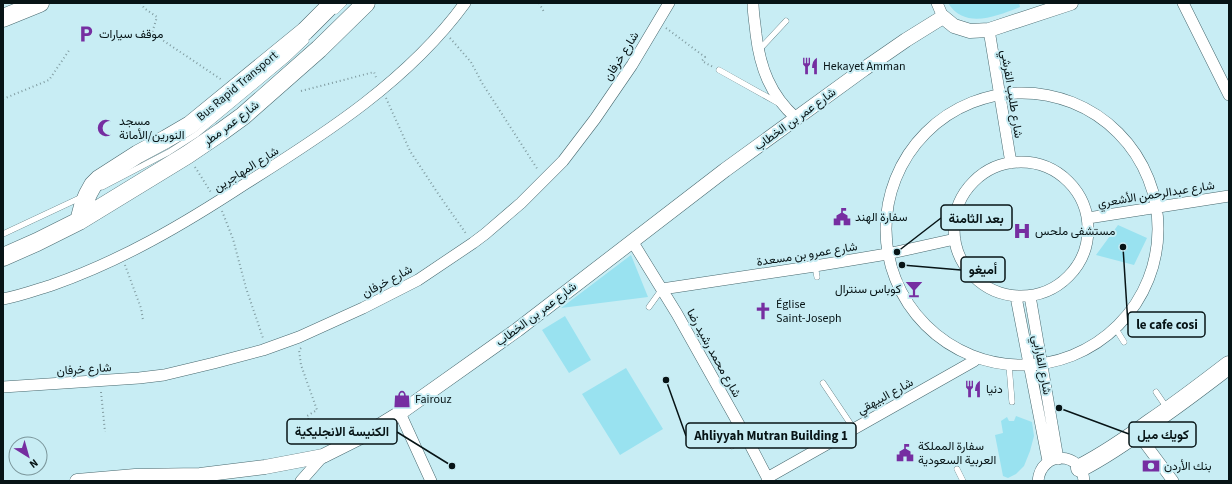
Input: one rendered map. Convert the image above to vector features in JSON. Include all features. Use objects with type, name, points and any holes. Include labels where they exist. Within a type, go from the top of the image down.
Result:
[{"type":"main road","points":[[3,18],[40,3]]},
{"type":"main road","name":"شارع عمر مطر","points":[[3,257],[79,221],[187,155],[242,116],[319,49],[366,3]]},
{"type":"main road","name":"شارع عمر مطر","points":[[79,221],[88,194],[93,185],[99,179],[138,154],[190,125],[333,8]]},
{"type":"main road","points":[[1083,476],[1100,458],[1229,365]]},
{"type":"main road","points":[[1083,476],[1144,442],[1229,379]]},
{"type":"street","name":"شارع المهاجرين","points":[[3,299],[29,292],[78,275],[122,256],[170,231],[284,160],[321,135],[382,89],[444,31],[466,3]]},
{"type":"street","name":"شارع خرفان","points":[[3,387],[139,378],[164,375],[214,363],[267,349],[310,332],[363,308],[418,280],[473,243],[521,204],[563,161],[595,119],[632,65],[669,3]]},
{"type":"street","points":[[753,3],[758,50],[767,79],[783,106],[796,118]]},
{"type":"street","points":[[937,3],[943,17],[954,26],[970,31],[989,30],[1071,3]]},
{"type":"street","points":[[1183,3],[1229,95]]},
{"type":"street","name":"شارع عمر بن الخطاب","points":[[77,481],[135,476],[202,478],[323,456],[361,437],[400,413],[517,330],[632,241],[796,118],[906,40],[943,17]]},
{"type":"street","name":"شارع طليب القرشي","points":[[989,30],[1010,163]]},
{"type":"street","points":[[1024,92],[1050,95],[1078,105],[1104,120],[1122,135],[1136,151],[1153,182],[1158,206],[1160,234],[1157,256],[1141,291],[1123,318],[1101,338],[1070,356],[1041,362],[1003,366],[974,361],[954,351],[925,326],[911,308],[898,286],[887,254],[885,235],[887,213],[900,171],[912,149],[926,132],[945,116],[965,105],[999,93],[1024,92]]},
{"type":"street","points":[[1026,162],[1040,165],[1054,170],[1067,179],[1076,190],[1084,204],[1088,218],[1086,248],[1080,262],[1071,274],[1060,284],[1047,291],[1030,296],[1016,297],[1001,294],[984,285],[970,273],[960,257],[955,239],[954,222],[959,205],[967,190],[979,177],[994,168],[1010,163],[1026,162]]},
{"type":"street","name":"شارع عبدالرحمن الأشعري","points":[[1088,218],[1229,196]]},
{"type":"street","name":"شارع عمرو بن مسعدة","points":[[662,289],[816,272],[955,239]]},
{"type":"street","name":"شارع محمد رشيد رضا","points":[[632,241],[662,289],[746,437],[768,479]]},
{"type":"street","name":"شارع الفارابي","points":[[1030,296],[1041,362],[1053,460]]},
{"type":"street","name":"شارع الفارابي","points":[[1016,297],[1028,363],[1053,460]]},
{"type":"street","name":"شارع البيهقي","points":[[768,479],[974,361]]},
{"type":"street","points":[[400,413],[431,481]]},
{"type":"street","points":[[1144,442],[1173,481]]},
{"type":"street","points":[[301,481],[323,456]]},
{"type":"street","points":[[1038,481],[1041,470],[1053,460],[1062,458],[1071,461],[1083,476]]},
{"type":"lane","points":[[333,8],[344,3]]},
{"type":"lane","points":[[758,50],[786,21]]},
{"type":"lane","name":"Bus Rapid Transport","points":[[3,234],[88,194],[169,152],[197,134],[286,60],[313,35]]},
{"type":"lane","points":[[719,70],[783,106]]},
{"type":"lane","points":[[649,306],[662,289]]},
{"type":"lane","points":[[1114,326],[1124,342]]},
{"type":"lane","points":[[1009,365],[1012,402]]},
{"type":"lane","points":[[824,384],[854,429]]},
{"type":"lane","points":[[1156,392],[1168,410]]},
{"type":"lane","points":[[732,446],[746,437]]},
{"type":"lane","points":[[958,469],[963,481]]},
{"type":"path","points":[[141,3],[144,8],[157,17],[152,33],[235,89]]},
{"type":"path","points":[[539,3],[544,12]]},
{"type":"path","points":[[658,22],[705,57],[702,61],[719,70]]},
{"type":"path","points":[[444,31],[471,62],[482,83],[545,180]]},
{"type":"path","points":[[3,98],[49,80],[70,49]]},
{"type":"path","points":[[301,91],[374,72],[410,151],[473,243]]},
{"type":"path","points":[[187,155],[217,202],[233,239],[246,288],[267,349]]},
{"type":"path","points":[[122,256],[141,308],[143,320]]},
{"type":"path","points":[[310,332],[313,337],[299,350],[301,365],[317,410],[307,416],[323,456]]},
{"type":"path","points":[[100,381],[105,432]]},
{"type":"shaded area","points":[[948,3],[1019,3],[1020,7],[992,17],[972,19],[955,11]]},
{"type":"shaded area","points":[[1118,225],[1147,238],[1134,265],[1096,255]]},
{"type":"shaded area","points":[[631,255],[648,297],[561,308]]},
{"type":"shaded area","points":[[565,316],[591,360],[569,373],[542,330]]},
{"type":"shaded area","points":[[626,368],[663,429],[620,455],[582,394]]},
{"type":"shaded area","points":[[1016,416],[1032,422],[1034,436],[1024,466],[1016,474],[1008,478],[1003,476],[995,435],[1003,433],[1001,421],[1007,417],[1009,421],[1014,421]]},
{"type":"place","name":"موقف سيارات","points":[[86,34]]},
{"type":"place","name":"Hekayet Amman","points":[[810,66]]},
{"type":"place","name":"مسجد النورين/الأمانة","points":[[106,128]]},
{"type":"place","name":"سفارة الهند","points":[[842,217]]},
{"type":"place","name":"مستشفى ملحس","points":[[1022,231]]},
{"type":"place","name":"le cafe cosi","points":[[1123,247]]},
{"type":"place","name":"بعد الثامنة","points":[[897,252]]},
{"type":"place","name":"أميغو","points":[[902,265]]},
{"type":"place","name":"كوباس سنترال","points":[[914,289]]},
{"type":"place","name":"Église Saint-Joseph","points":[[763,311]]},
{"type":"place","name":"Ahliyyah Mutran Building 1","points":[[666,380]]},
{"type":"place","name":"دنيا","points":[[973,389]]},
{"type":"place","name":"Fairouz","points":[[402,399]]},
{"type":"place","name":"كويك ميل","points":[[1059,408]]},
{"type":"place","name":"سفارة المملكة العربية السعودية","points":[[905,453]]},
{"type":"place","name":"الكنيسة الانجليكية","points":[[452,466]]},
{"type":"place","name":"بنك الأردن","points":[[1151,466]]}]
